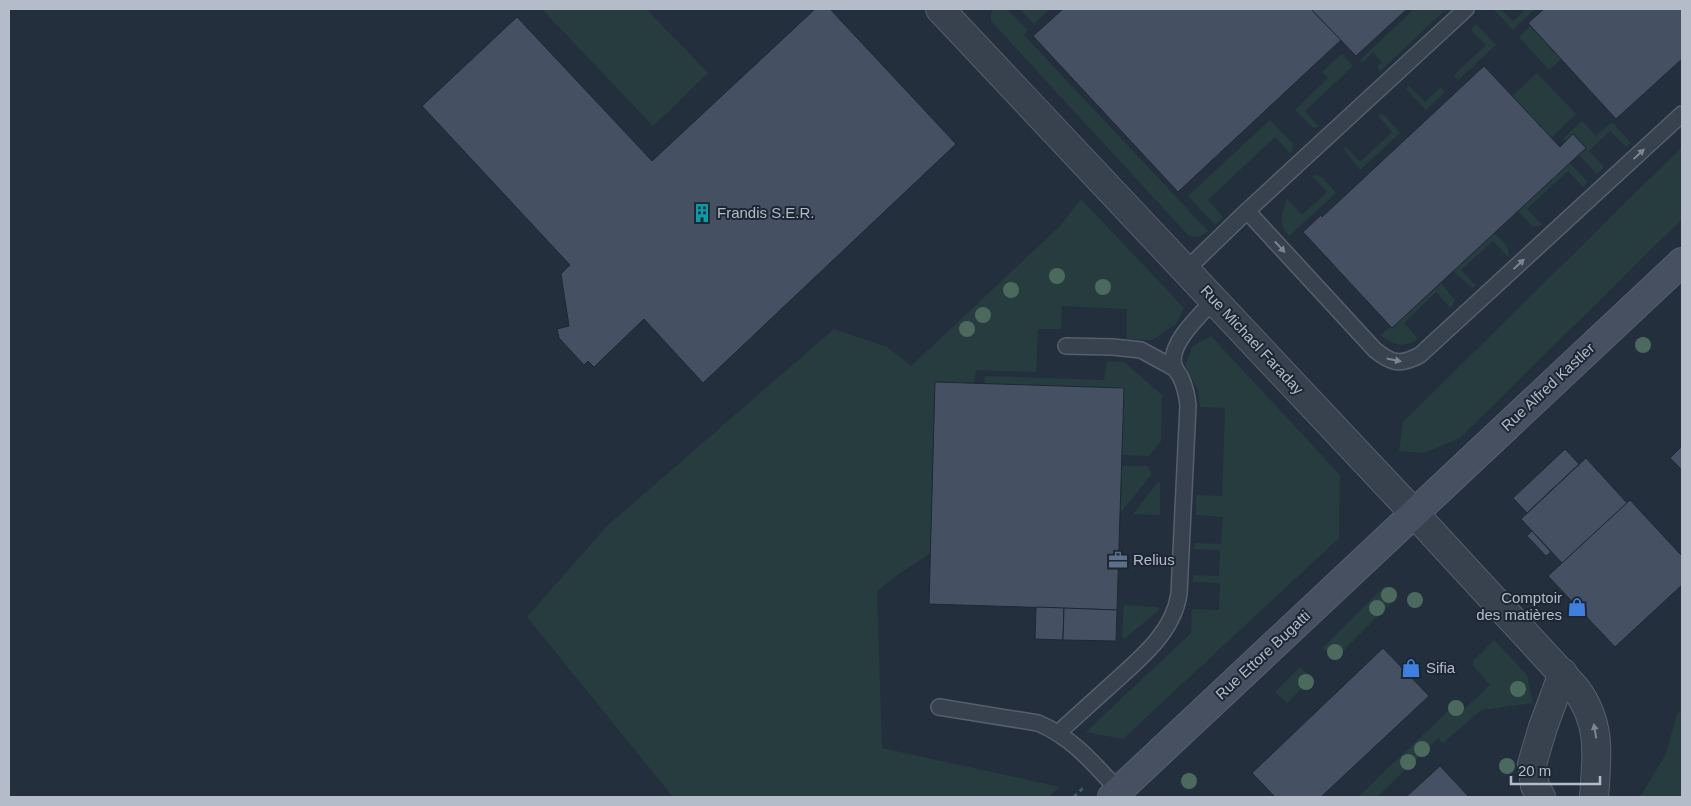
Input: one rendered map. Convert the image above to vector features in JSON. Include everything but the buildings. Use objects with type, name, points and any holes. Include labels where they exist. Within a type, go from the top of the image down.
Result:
[{"type":"main road","name":"Rue Alfred Kastler","points":[[1414,513],[1682,262]]},
{"type":"main road","name":"Rue Ettore Bugatti","points":[[1115,794],[1414,513]]},
{"type":"street","name":"Rue Michael Faraday","points":[[952,13],[1186,270],[1563,673],[1586,702],[1596,731],[1597,760],[1594,797]]},
{"type":"street","points":[[1541,797],[1535,786],[1532,764],[1543,727],[1563,673]]},
{"type":"lane","points":[[1186,270],[1247,211],[1466,9]]},
{"type":"lane","points":[[1247,211],[1375,350],[1385,358],[1397,362],[1408,361],[1420,355],[1682,114]]},
{"type":"lane","points":[[1058,732],[1157,641],[1177,606],[1188,405],[1186,391],[1174,368],[1172,358],[1187,330],[1214,300]]},
{"type":"lane","points":[[1066,346],[1113,347],[1141,350],[1174,368]]},
{"type":"lane","points":[[939,707],[1038,723],[1058,732],[1072,743],[1115,794]]},
{"type":"green space","points":[[542,9],[646,9],[708,73],[653,126]]},
{"type":"green space","points":[[994,9],[1007,9],[1028,30],[1024,35],[1208,231],[1199,237],[1188,235],[991,21],[991,13]]},
{"type":"green space","points":[[1020,9],[1050,9],[1034,24]]},
{"type":"green space","points":[[1414,9],[1446,9],[1380,71],[1377,67],[1382,62],[1373,52],[1362,63],[1360,60]]},
{"type":"green space","points":[[1493,9],[1500,9],[1513,21],[1526,9],[1535,9],[1513,30]]},
{"type":"green space","points":[[1476,24],[1496,45],[1458,80],[1454,75],[1486,45],[1471,30]]},
{"type":"green space","points":[[1530,26],[1561,59],[1549,70],[1519,37]]},
{"type":"green space","points":[[1342,54],[1353,66],[1305,111],[1319,127],[1312,127],[1295,110],[1328,78],[1322,72]]},
{"type":"green space","points":[[1537,73],[1576,114],[1551,138],[1512,96]]},
{"type":"green space","points":[[1409,86],[1425,102],[1441,87],[1445,92],[1426,110],[1406,89]]},
{"type":"green space","points":[[1381,114],[1400,133],[1360,170],[1344,149],[1345,146],[1360,162],[1392,132],[1378,115]]},
{"type":"green space","points":[[1270,120],[1292,143],[1291,154],[1275,137],[1208,200],[1223,217],[1215,225],[1188,196]]},
{"type":"green space","points":[[1582,121],[1596,136],[1612,122],[1631,143],[1626,147],[1610,131],[1589,151],[1604,167],[1597,174],[1579,155],[1586,148],[1574,134],[1566,141],[1563,139]]},
{"type":"green space","points":[[1682,147],[1682,219],[1460,438],[1424,453],[1399,451],[1403,422]]},
{"type":"green space","points":[[1570,163],[1588,182],[1583,187],[1568,171],[1527,209],[1542,225],[1533,227],[1518,211]]},
{"type":"green space","points":[[1312,176],[1322,177],[1336,193],[1289,236],[1282,223],[1287,199],[1302,215],[1327,192]]},
{"type":"green space","points":[[1081,199],[1184,308],[1176,324],[1152,340],[1127,339],[1127,309],[1062,306],[1061,329],[1038,329],[1036,372],[976,370],[974,384],[935,382],[930,554],[900,573],[877,591],[882,748],[1060,787],[1048,797],[673,797],[527,617],[607,526],[834,329],[887,347],[911,366],[1060,226]]},
{"type":"green space","points":[[1494,233],[1507,247],[1508,257],[1493,241],[1461,270],[1476,286],[1472,288],[1453,271]]},
{"type":"green space","points":[[1441,283],[1455,300],[1451,309],[1436,292],[1404,323],[1418,339],[1404,345],[1390,342],[1381,335],[1391,326],[1392,328]]},
{"type":"green space","points":[[1211,336],[1340,475],[1339,538],[1123,739],[1086,732],[1191,633],[1192,609],[1219,610],[1220,583],[1193,582],[1193,575],[1219,576],[1220,550],[1194,549],[1195,543],[1221,544],[1223,517],[1196,515],[1196,495],[1222,496],[1225,408],[1200,407],[1198,390],[1185,366],[1192,347]]},
{"type":"green space","points":[[1107,361],[1124,362],[1162,395],[1161,441],[1149,456],[1122,455],[984,384],[985,376],[1104,380]]},
{"type":"green space","points":[[1122,466],[1147,466],[1152,474],[1120,513]]},
{"type":"green space","points":[[1158,482],[1160,483],[1160,515],[1133,514]]},
{"type":"green space","points":[[1385,586],[1397,597],[1335,659],[1323,648]]},
{"type":"green space","points":[[1124,605],[1159,608],[1158,611],[1124,639],[1122,636]]},
{"type":"green space","points":[[1494,640],[1527,675],[1533,703],[1481,710],[1443,743],[1438,738],[1377,797],[1358,797],[1450,709],[1457,716],[1490,685],[1473,666],[1473,661]]},
{"type":"green space","points":[[1300,667],[1312,678],[1287,703],[1275,692]]},
{"type":"green space","points":[[1682,710],[1682,797],[1640,797],[1666,754],[1677,714]]},
{"type":"place","name":"Frandis S.E.R.","points":[[702,213]]},
{"type":"place","name":"Relius","points":[[1118,560]]},
{"type":"place","name":"Comptoir des matières","points":[[1577,607]]},
{"type":"place","name":"Sifia","points":[[1411,668]]}]
